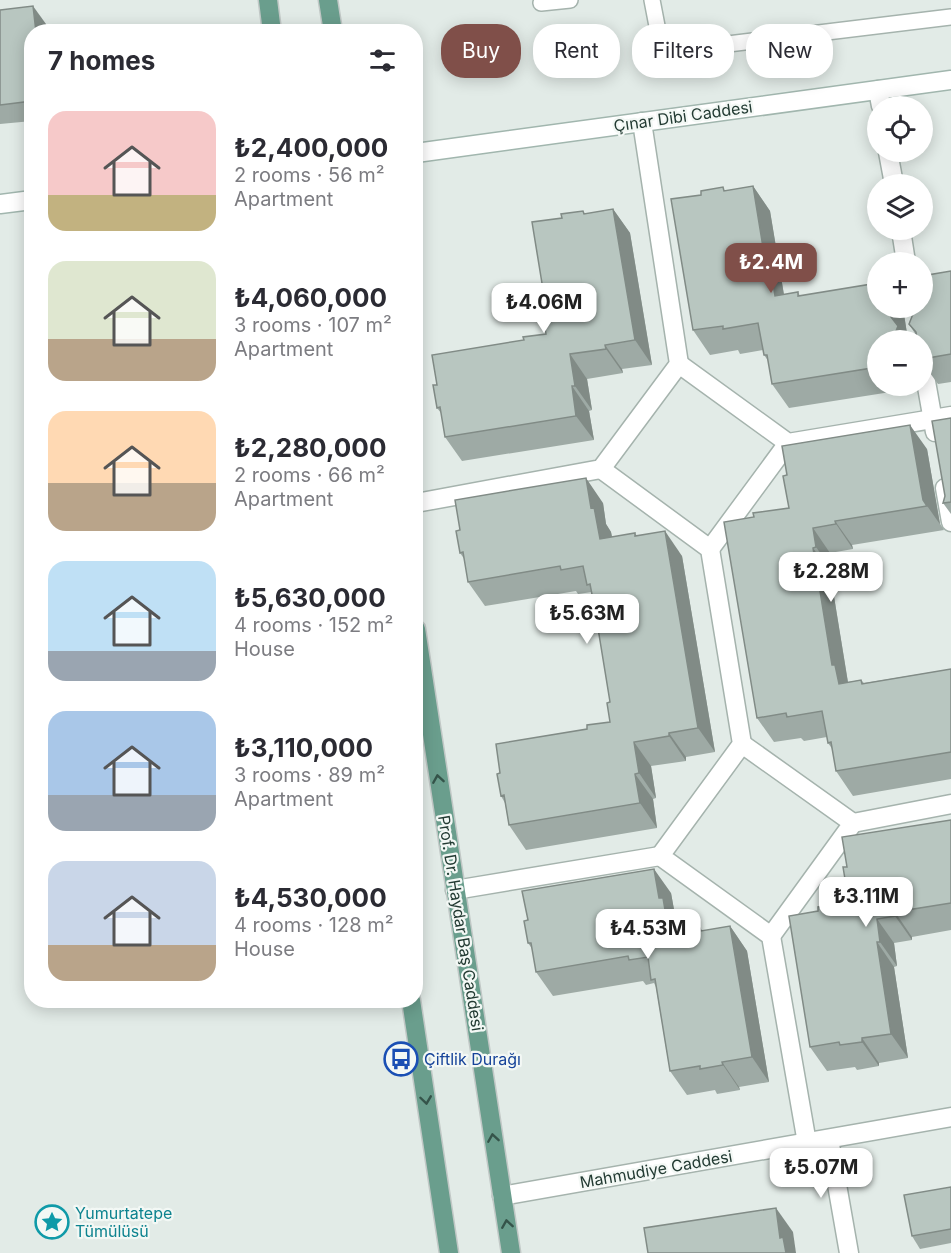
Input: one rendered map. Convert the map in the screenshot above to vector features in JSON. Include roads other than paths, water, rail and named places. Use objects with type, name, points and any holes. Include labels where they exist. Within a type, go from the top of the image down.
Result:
[{"type":"main road","points":[[268,0],[271,24]]},
{"type":"main road","points":[[328,0],[332,24]]},
{"type":"main road","name":"Prof. Dr. Haydar Baş Caddesi","points":[[423,676],[511,1253]]},
{"type":"main road","points":[[412,1008],[449,1253]]},
{"type":"street","name":"Çınar Dibi Caddesi","points":[[887,96],[951,80]]},
{"type":"street","name":"Çınar Dibi Caddesi","points":[[423,152],[642,122],[867,99]]},
{"type":"street","points":[[423,502],[601,469],[679,364],[642,122]]},
{"type":"street","points":[[0,204],[24,201]]},
{"type":"street","points":[[679,364],[788,443]]},
{"type":"street","points":[[928,396],[951,522]]},
{"type":"street","points":[[710,549],[788,443],[951,416]]},
{"type":"street","points":[[601,469],[710,549],[742,744],[853,823]]},
{"type":"street","points":[[455,890],[660,856],[742,744]]},
{"type":"street","points":[[771,936],[853,823],[951,804]]},
{"type":"street","points":[[660,856],[771,936],[807,1143]]},
{"type":"street","name":"Mahmudiye Caddesi","points":[[502,1196],[951,1118]]},
{"type":"street","points":[[829,1139],[849,1253]]},
{"type":"lane","points":[[541,3],[570,0]]},
{"type":"lane","points":[[652,0],[662,52],[951,17]]},
{"type":"place","name":"Çiftlik Durağı","points":[[401,1059]]},
{"type":"place","name":"Yumurtatepe Tümülüsü","points":[[52,1222]]}]
